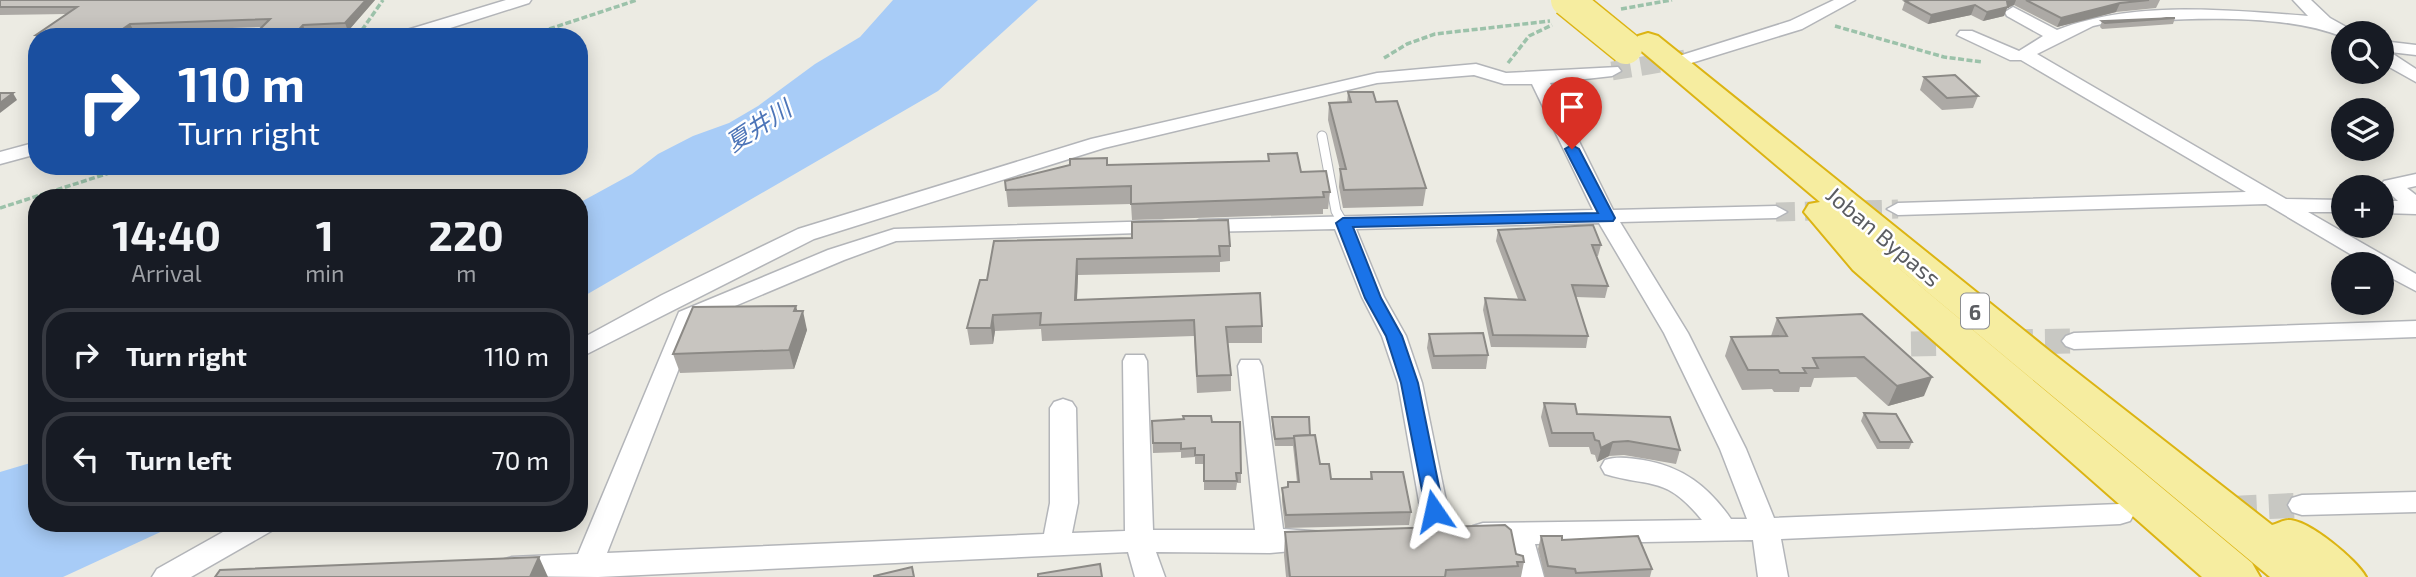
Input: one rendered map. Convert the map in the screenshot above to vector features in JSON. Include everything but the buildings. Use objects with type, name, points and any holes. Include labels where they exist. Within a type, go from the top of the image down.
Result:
[{"type":"highway","name":"Joban Bypass","points":[[1595,0],[1629,54],[1950,314],[2264,577]]},
{"type":"highway","name":"Joban Bypass","points":[[1561,11],[1629,54],[1986,320],[2304,577]]},
{"type":"highway","points":[[1822,212],[1866,262],[2235,577]]},
{"type":"highway","points":[[1986,320],[2341,577]]},
{"type":"street","points":[[432,28],[523,0]]},
{"type":"street","points":[[1688,59],[1796,25],[1847,0]]},
{"type":"street","points":[[2301,0],[2323,22]]},
{"type":"street","points":[[2013,12],[2057,37]]},
{"type":"street","points":[[2331,26],[2323,22],[2193,13],[2116,17],[2088,22],[2025,55],[2412,279]]},
{"type":"street","points":[[1966,34],[2016,56]]},
{"type":"street","points":[[2394,47],[2416,50]]},
{"type":"street","points":[[588,345],[806,234],[1098,143],[1377,78],[1476,69],[1504,79],[1568,78],[1629,54]]},
{"type":"street","points":[[2394,63],[2416,77]]},
{"type":"street","points":[[1538,78],[1607,218],[1676,332],[1733,449],[1765,529],[1773,577]]},
{"type":"street","points":[[0,158],[28,150]]},
{"type":"street","points":[[2416,180],[2391,185],[2416,207]]},
{"type":"street","points":[[1898,209],[2275,202],[2331,205]]},
{"type":"street","points":[[2394,207],[2416,207]]},
{"type":"street","points":[[634,320],[696,314],[836,254],[894,235],[1776,212]]},
{"type":"street","points":[[585,571],[696,314],[846,222]]},
{"type":"street","points":[[1343,223],[1373,298],[1394,336],[1410,383],[1426,535],[1765,529],[2120,514]]},
{"type":"street","points":[[2074,341],[2416,330]]},
{"type":"street","points":[[1135,361],[1139,541],[1150,577]]},
{"type":"street","points":[[1250,366],[1270,542]]},
{"type":"street","points":[[1056,545],[1064,503],[1063,408]]},
{"type":"street","points":[[1614,467],[1668,474],[1687,486],[1711,511],[1724,530]]},
{"type":"street","points":[[2302,505],[2416,502]]},
{"type":"street","points":[[167,577],[247,532]]},
{"type":"street","points":[[1518,533],[1529,577]]},
{"type":"street","points":[[484,568],[585,571],[1139,541],[1270,542],[1348,538]]},
{"type":"street","points":[[211,577],[225,577]]},
{"type":"lane","points":[[1322,136],[1336,211],[1343,223]]},
{"type":"path","points":[[363,28],[383,0]]},
{"type":"path","points":[[552,28],[637,0]]},
{"type":"path","points":[[1504,79],[1509,58],[1529,36],[1551,27],[1561,11]]},
{"type":"path","points":[[1796,25],[1853,28],[1940,58],[1962,62],[2016,56]]},
{"type":"path","points":[[59,189],[103,175]]},
{"type":"path","points":[[0,208],[28,199]]},
{"type":"water","name":"夏井川","points":[[893,0],[1038,0],[938,91],[588,294],[588,198],[632,174],[658,154],[693,136],[729,123],[758,106],[815,64],[860,37]]},
{"type":"water","points":[[28,464],[28,532],[160,532],[63,577],[0,577],[0,472]]},
{"type":"tunnel","points":[[1612,71],[1685,59]]},
{"type":"tunnel","points":[[1776,212],[1898,209]]},
{"type":"tunnel","points":[[2008,342],[2074,341]]},
{"type":"tunnel","points":[[1911,344],[1967,343]]},
{"type":"tunnel","points":[[2158,512],[2302,505]]},
{"type":"route","points":[[1434,511],[1410,383],[1394,336],[1373,298],[1343,223],[1607,218],[1572,149]]}]
